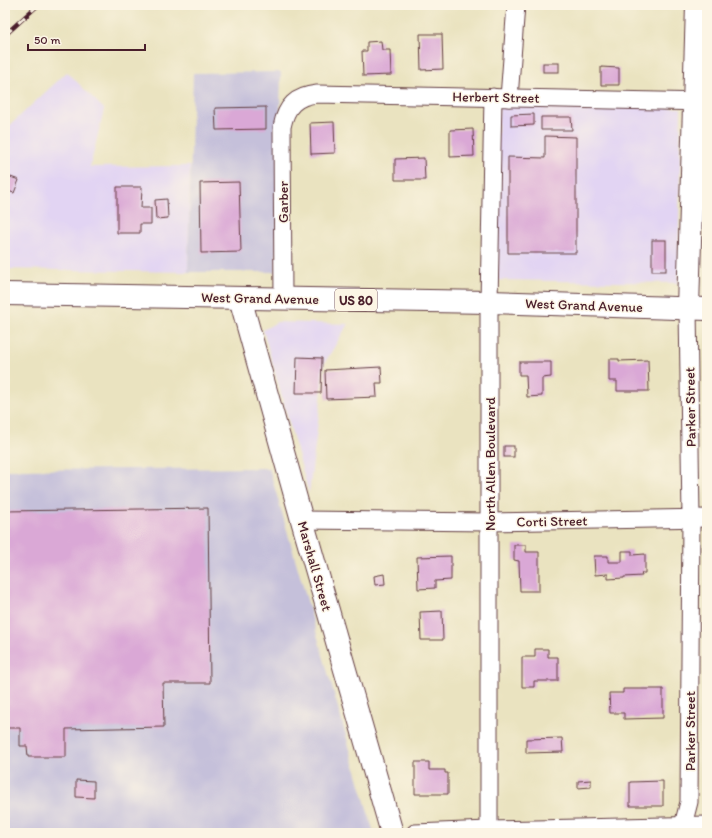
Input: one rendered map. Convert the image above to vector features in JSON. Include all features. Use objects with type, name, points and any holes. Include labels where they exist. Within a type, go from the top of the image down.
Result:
[{"type":"main road","name":"Parker Street","points":[[697,5],[701,102],[698,308]]},
{"type":"main road","name":"West Grand Avenue","points":[[5,294],[489,302],[698,308]]},
{"type":"main road","name":"Marshall Street","points":[[240,298],[392,833]]},
{"type":"street","name":"North Allen Boulevard","points":[[489,830],[489,302],[501,98],[516,5]]},
{"type":"street","name":"Herbert Street","points":[[289,107],[297,100],[307,95],[317,94],[701,102]]},
{"type":"street","name":"Garber","points":[[283,299],[282,127],[284,116],[289,107]]},
{"type":"street","name":"Parker Street","points":[[682,829],[689,802],[699,518],[698,308]]},
{"type":"street","name":"Corti Street","points":[[302,520],[490,522],[699,518]]},
{"type":"street","points":[[415,833],[489,830],[682,829],[707,825]]},
{"type":"shaded area","points":[[67,72],[104,109],[90,167],[190,166],[188,272],[5,269],[5,130]]},
{"type":"shaded area","points":[[281,72],[276,272],[188,272],[193,73]]},
{"type":"shaded area","points":[[499,103],[681,108],[678,283],[492,280]]},
{"type":"shaded area","points":[[277,322],[348,324],[324,364],[309,493],[263,330]]},
{"type":"shaded area","points":[[269,468],[374,833],[5,833],[5,470]]},
{"type":"building","points":[[420,34],[442,34],[443,69],[421,70]]},
{"type":"building","points":[[381,41],[382,50],[390,50],[391,75],[363,76],[362,51],[367,51],[367,42]]},
{"type":"building","points":[[543,63],[559,63],[559,72],[543,72]]},
{"type":"building","points":[[601,67],[619,68],[619,85],[601,85]]},
{"type":"building","points":[[266,107],[266,129],[216,130],[215,108]]},
{"type":"building","points":[[534,114],[534,125],[511,126],[511,115]]},
{"type":"building","points":[[541,117],[571,117],[572,130],[541,130]]},
{"type":"building","points":[[334,122],[335,153],[311,154],[310,123]]},
{"type":"building","points":[[473,129],[474,156],[450,157],[450,130]]},
{"type":"building","points":[[545,136],[576,137],[576,253],[508,253],[508,157],[545,158]]},
{"type":"building","points":[[424,158],[425,180],[395,180],[395,159]]},
{"type":"building","points":[[5,175],[19,180],[14,193],[5,190]]},
{"type":"building","points":[[239,182],[241,252],[201,253],[200,183]]},
{"type":"building","points":[[117,187],[142,187],[141,208],[151,208],[151,224],[140,224],[140,233],[117,233]]},
{"type":"building","points":[[167,199],[168,218],[156,219],[155,200]]},
{"type":"building","points":[[652,240],[666,240],[666,271],[652,271]]},
{"type":"building","points":[[297,357],[322,358],[321,393],[296,393]]},
{"type":"building","points":[[609,359],[619,359],[619,361],[648,360],[649,391],[617,391],[617,381],[609,381]]},
{"type":"building","points":[[519,362],[551,362],[551,377],[542,378],[542,396],[527,397],[526,375],[519,375]]},
{"type":"building","points":[[381,367],[382,383],[376,383],[377,397],[326,399],[325,370]]},
{"type":"building","points":[[504,446],[514,446],[514,457],[504,457]]},
{"type":"building","points":[[208,508],[210,683],[163,683],[164,727],[66,729],[66,757],[28,757],[27,746],[20,746],[20,728],[6,728],[5,511]]},
{"type":"building","points":[[514,545],[526,545],[526,552],[539,552],[539,591],[520,591],[519,561],[514,560]]},
{"type":"building","points":[[622,551],[632,551],[632,555],[645,554],[645,573],[641,573],[642,576],[608,579],[608,574],[595,575],[594,556],[608,556],[608,562],[622,562]]},
{"type":"building","points":[[451,556],[451,580],[435,581],[435,588],[418,589],[417,557]]},
{"type":"building","points":[[384,574],[385,584],[375,585],[374,576]]},
{"type":"building","points":[[442,611],[443,640],[421,640],[420,612]]},
{"type":"building","points":[[535,649],[548,649],[548,657],[558,657],[558,681],[534,681],[534,687],[522,687],[522,657],[535,657]]},
{"type":"building","points":[[623,689],[663,689],[663,718],[624,719],[624,713],[610,713],[609,693],[623,693]]},
{"type":"building","points":[[562,738],[563,752],[526,753],[526,739]]},
{"type":"building","points":[[415,762],[429,762],[429,770],[445,770],[445,773],[448,773],[448,794],[415,794]]},
{"type":"building","points":[[76,780],[94,781],[94,798],[76,797]]},
{"type":"building","points":[[591,780],[591,787],[578,788],[578,781]]},
{"type":"building","points":[[663,781],[663,806],[630,806],[630,782]]},
{"type":"railway","points":[[5,35],[38,5]]}]
